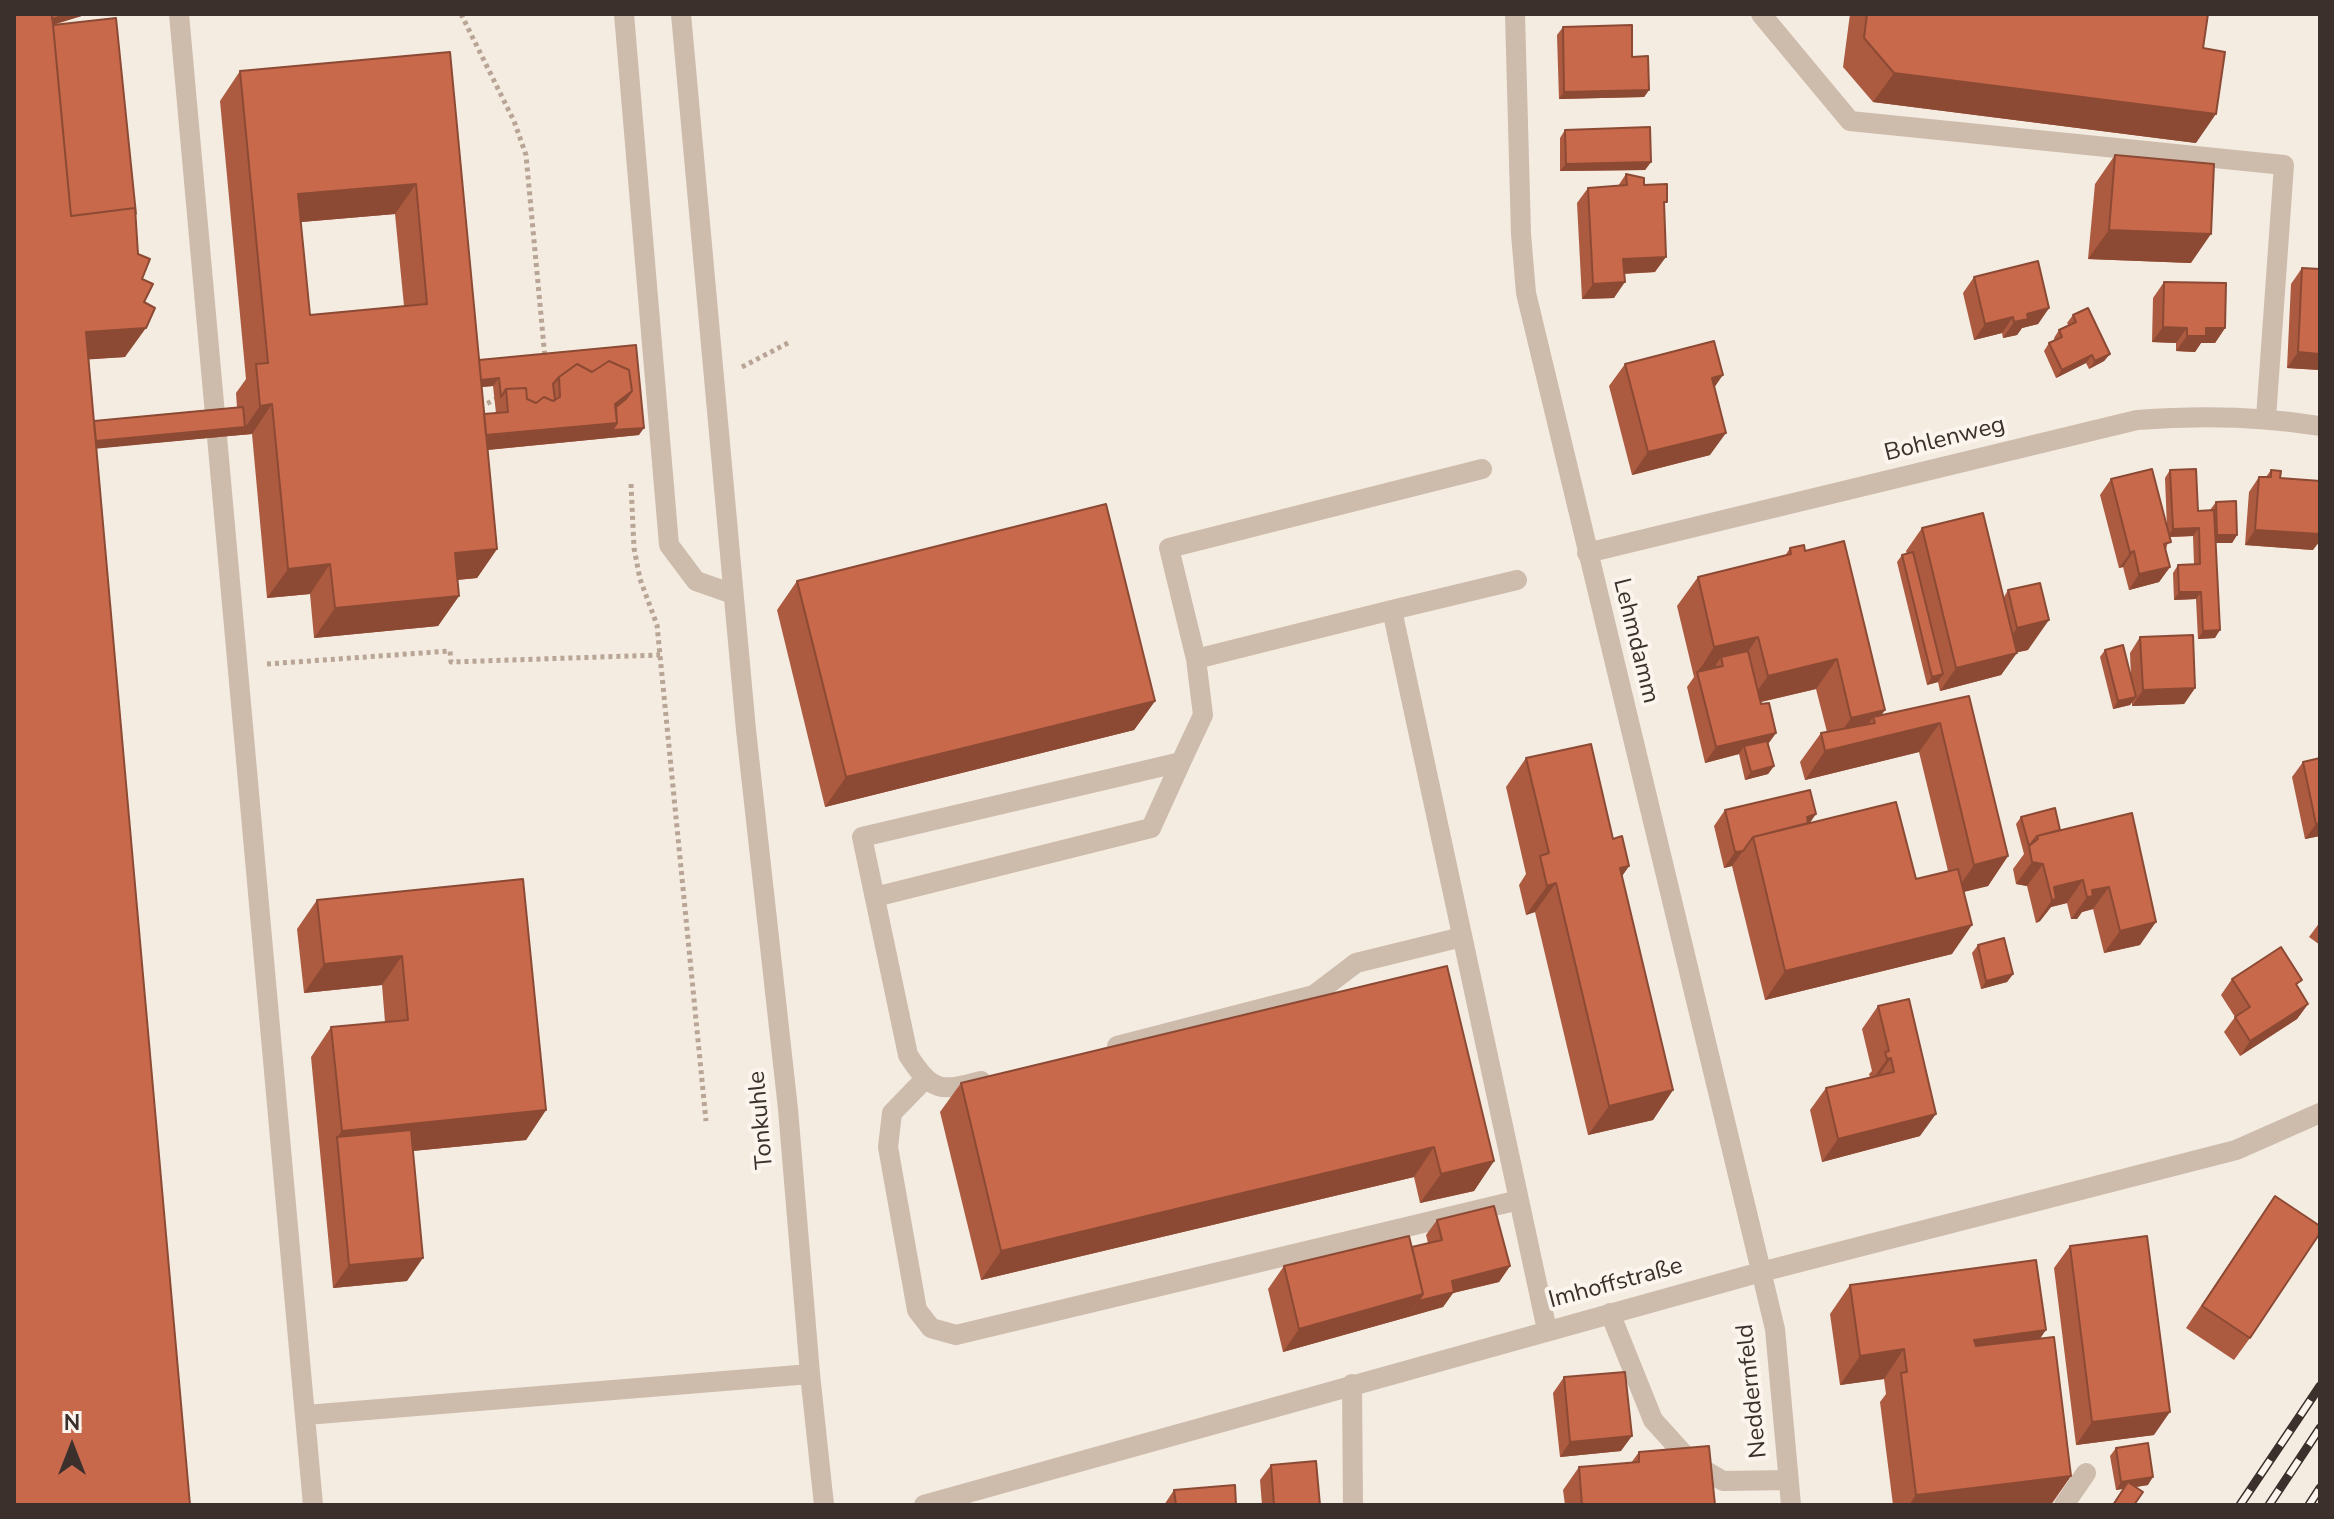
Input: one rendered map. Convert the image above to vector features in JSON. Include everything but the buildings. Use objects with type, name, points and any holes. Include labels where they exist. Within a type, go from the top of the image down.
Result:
[{"type":"street","points":[[179,14],[313,1505]]},
{"type":"street","points":[[624,14],[669,545],[696,581],[733,594]]},
{"type":"street","name":"Tonkuhle","points":[[681,14],[746,730],[788,1109],[824,1505]]},
{"type":"street","name":"Lehmdamm","points":[[1515,14],[1521,234],[1526,293],[1761,1272]]},
{"type":"street","points":[[1761,14],[1850,121],[2284,165],[2266,418]]},
{"type":"street","name":"Bohlenweg","points":[[1587,553],[2137,420],[2187,416],[2266,418],[2320,426]]},
{"type":"street","points":[[875,897],[1151,828],[1203,715],[1196,659],[1169,548],[1482,469]]},
{"type":"street","points":[[1196,659],[1517,580]]},
{"type":"street","points":[[1392,610],[1547,1330]]},
{"type":"street","points":[[996,1077],[950,1089],[924,1080],[908,1055],[862,837],[1181,762]]},
{"type":"street","points":[[1102,1050],[1314,995],[1356,963],[1462,937]]},
{"type":"street","points":[[924,1080],[892,1113],[888,1147],[917,1310],[931,1328],[956,1335],[1519,1200]]},
{"type":"street","name":"Imhoffstraße","points":[[924,1505],[1761,1272],[2236,1150],[2320,1113]]},
{"type":"street","name":"Neddernfeld","points":[[1761,1272],[1775,1329],[1791,1505]]},
{"type":"street","points":[[1610,1313],[1653,1420],[1691,1462],[1723,1481],[1788,1480]]},
{"type":"street","points":[[306,1415],[810,1374]]},
{"type":"street","points":[[1352,1384],[1353,1505]]},
{"type":"street","points":[[2064,1505],[2086,1473]]},
{"type":"path","points":[[461,14],[514,121],[526,155],[546,373]]},
{"type":"path","points":[[630,472],[634,548],[640,579],[657,625],[706,1121]]},
{"type":"path","points":[[238,666],[450,651],[451,662],[660,655]]},
{"type":"railway","points":[[2240,1505],[2320,1386]]},
{"type":"railway","points":[[2269,1505],[2320,1428]]},
{"type":"railway","points":[[2309,1505],[2320,1488]]}]
